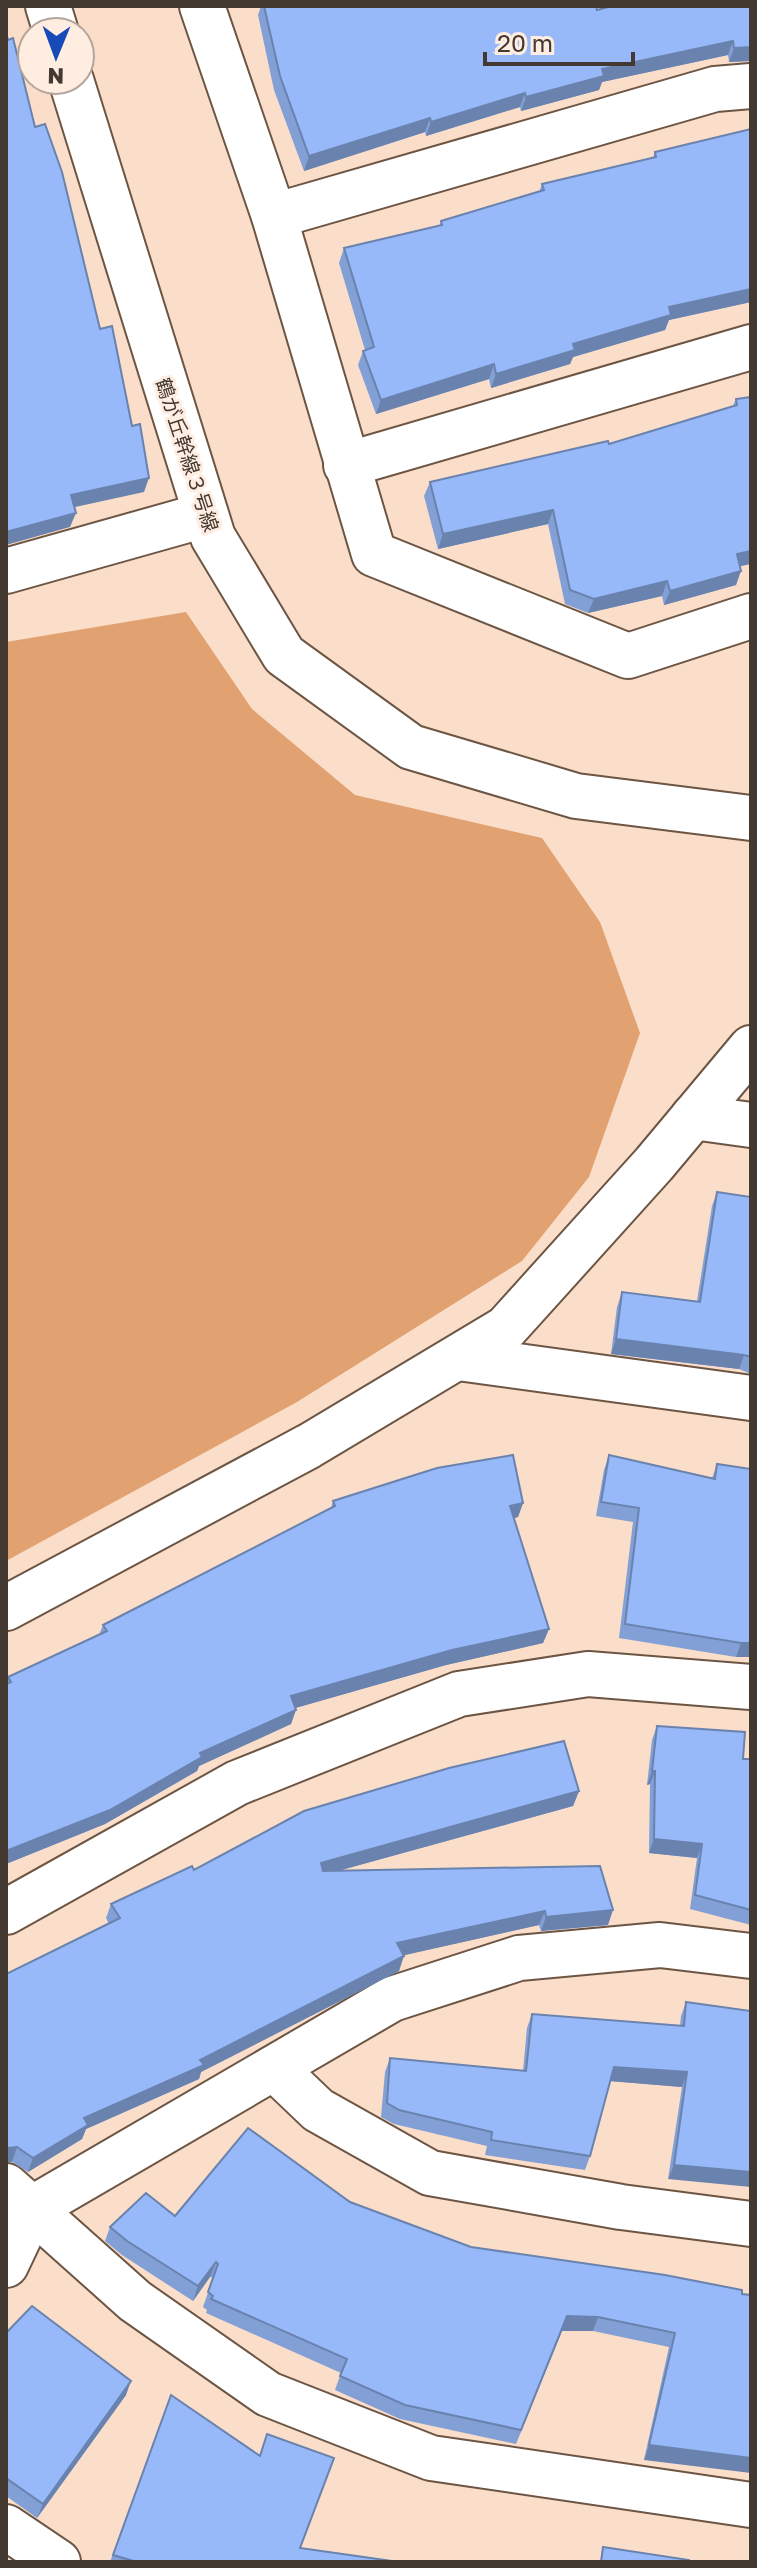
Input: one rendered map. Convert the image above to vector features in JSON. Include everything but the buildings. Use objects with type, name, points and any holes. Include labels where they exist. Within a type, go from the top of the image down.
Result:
[{"type":"street","points":[[202,6],[274,216],[374,554],[628,656],[751,616]]},
{"type":"street","points":[[274,216],[715,89],[751,86]]},
{"type":"street","name":"鶴が丘幹線３号線","points":[[76,96],[213,537],[284,655],[411,747],[576,796],[751,818]]},
{"type":"street","points":[[346,465],[751,347]]},
{"type":"street","points":[[6,571],[205,515]]},
{"type":"street","points":[[6,1608],[309,1446],[506,1328],[751,1048]]},
{"type":"street","points":[[693,1117],[751,1125]]},
{"type":"street","points":[[458,1358],[751,1398]]},
{"type":"street","points":[[6,1912],[237,1783],[459,1694],[588,1674],[751,1687]]},
{"type":"street","points":[[19,2197],[274,2068],[392,1999],[519,1958],[660,1945],[751,1956]]},
{"type":"street","points":[[274,2068],[318,2110],[430,2173],[621,2207],[751,2224]]},
{"type":"street","points":[[6,2265],[19,2197]]},
{"type":"street","points":[[19,2197],[135,2301],[268,2394],[431,2458],[751,2505]]},
{"type":"street","points":[[6,2527],[58,2562]]},
{"type":"shaded area","points":[[186,612],[252,709],[355,795],[542,838],[600,922],[640,1033],[589,1177],[522,1261],[297,1402],[6,1561],[6,642]]}]
